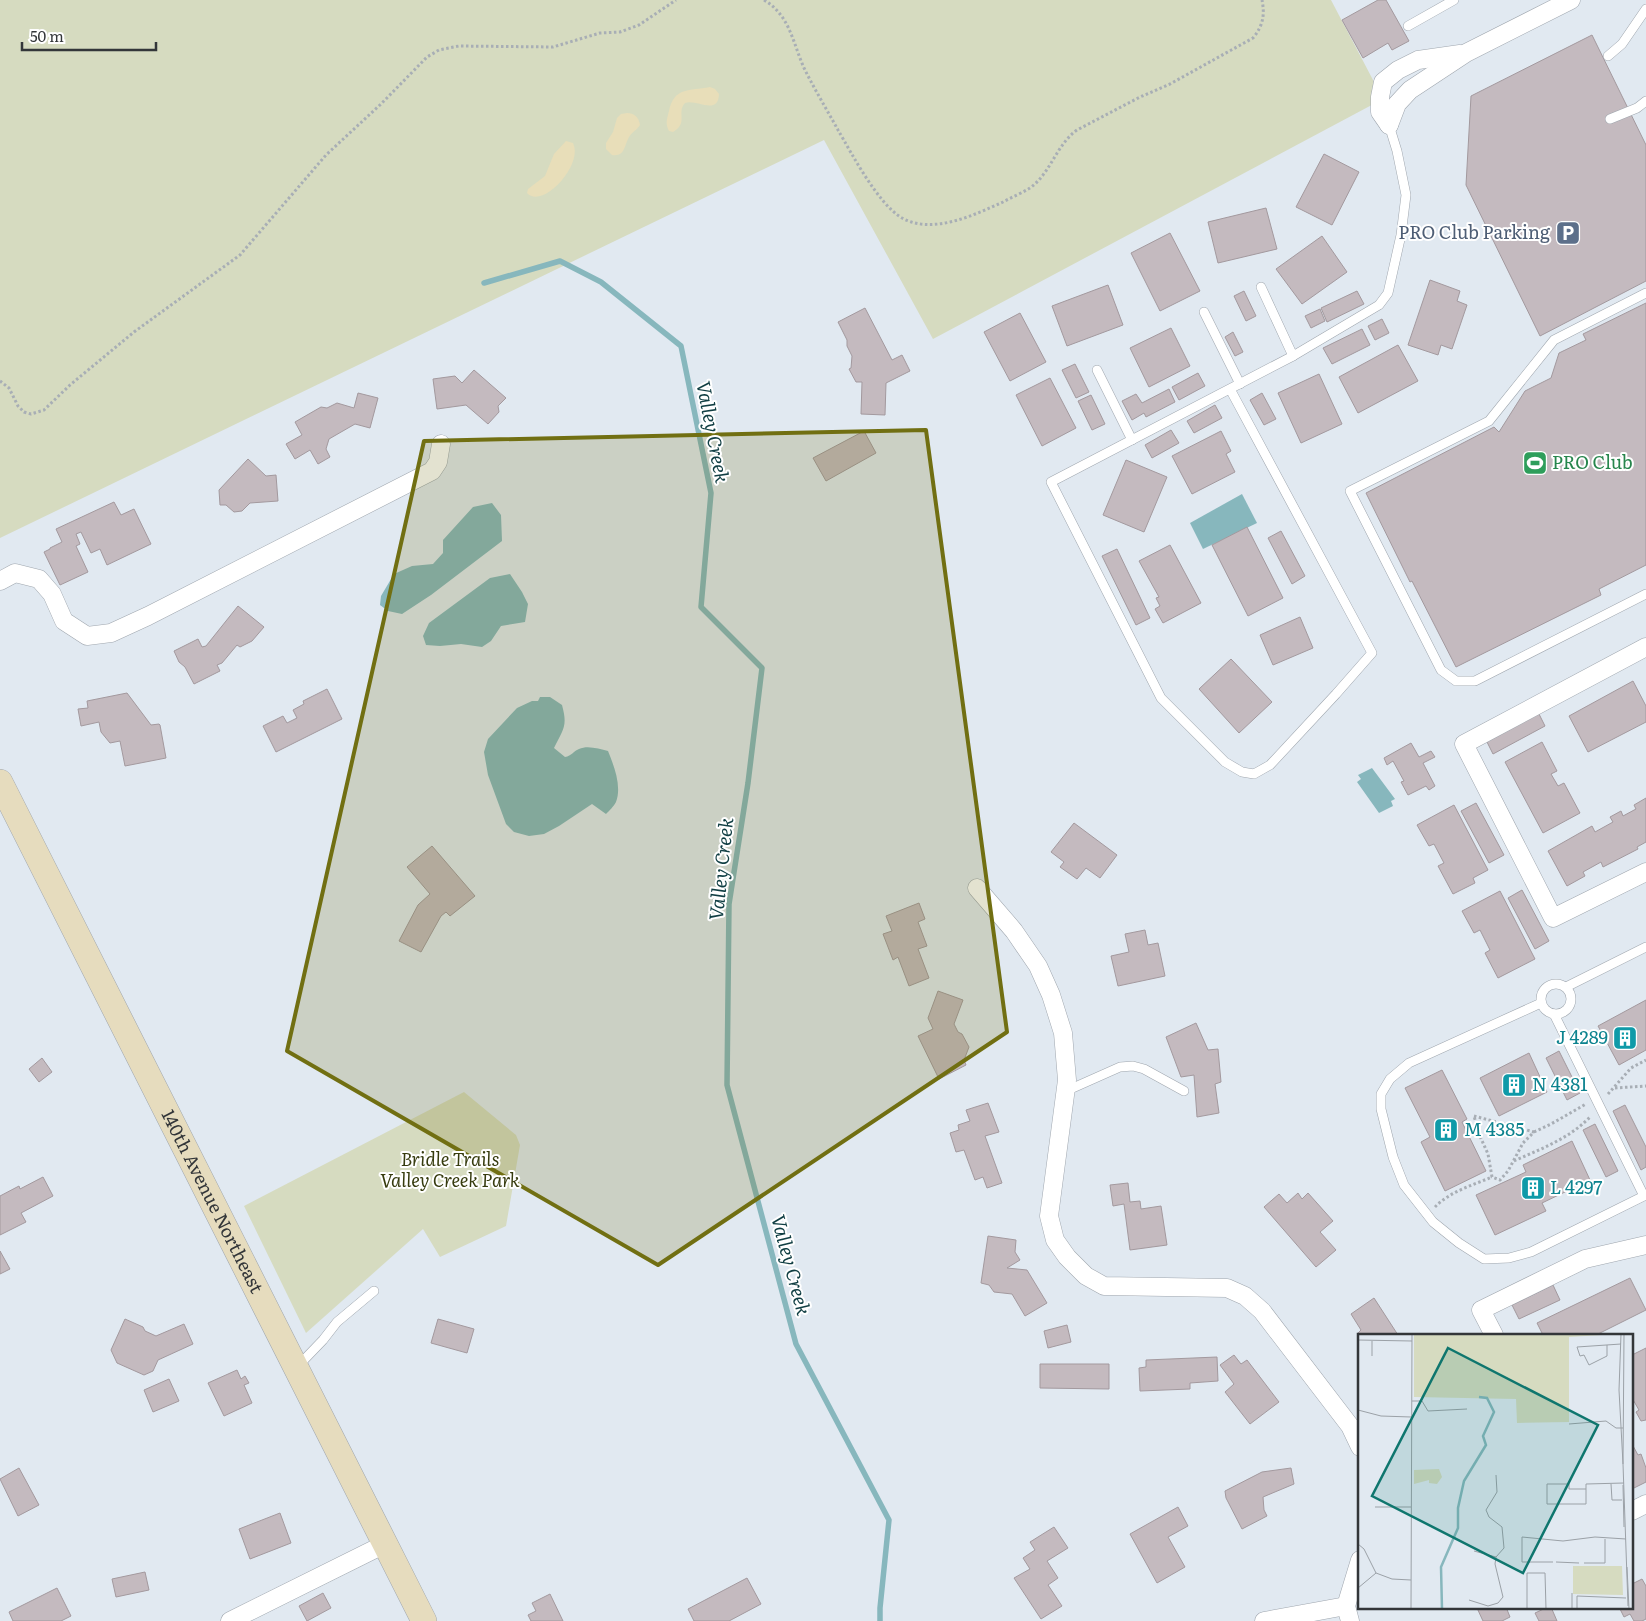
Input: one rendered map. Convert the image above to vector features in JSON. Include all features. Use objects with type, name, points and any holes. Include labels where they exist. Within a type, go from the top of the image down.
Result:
[{"type":"street","points":[[1389,125],[1397,104],[1410,90],[1466,53],[1571,0]]},
{"type":"street","points":[[1389,125],[1380,112],[1383,82],[1398,70],[1418,60],[1466,53]]},
{"type":"street","points":[[0,581],[15,574],[39,579],[52,594],[64,621],[87,636],[111,633],[432,471],[438,462],[441,444]]},
{"type":"street","points":[[1646,648],[1464,744],[1553,918],[1646,872]]},
{"type":"street","name":"140th Avenue Northeast","points":[[0,782],[424,1621]]},
{"type":"street","points":[[977,888],[1014,931],[1038,966],[1051,994],[1063,1033],[1067,1080],[1049,1216],[1055,1240],[1067,1257],[1086,1276],[1104,1286],[1227,1288],[1245,1296],[1262,1311],[1350,1426],[1358,1442]]},
{"type":"street","points":[[1493,1334],[1481,1310],[1585,1259],[1646,1245]]},
{"type":"street","points":[[1634,1510],[1646,1504]]},
{"type":"street","points":[[230,1621],[385,1544]]},
{"type":"street","points":[[1264,1621],[1348,1613],[1358,1569]]},
{"type":"lane","points":[[1408,26],[1454,0]]},
{"type":"lane","points":[[1608,56],[1622,44],[1646,9]]},
{"type":"lane","points":[[1610,119],[1637,108],[1646,101]]},
{"type":"lane","points":[[1230,389],[1372,653],[1270,765],[1254,774],[1242,772],[1225,762],[1162,698],[1051,482],[1230,389],[1294,356],[1379,305],[1388,293],[1401,235],[1406,195],[1389,125]]},
{"type":"lane","points":[[1261,287],[1294,356]]},
{"type":"lane","points":[[1646,293],[1554,340],[1489,421],[1350,491],[1442,670],[1456,681],[1475,680],[1646,594]]},
{"type":"lane","points":[[1204,312],[1240,384]]},
{"type":"lane","points":[[1097,370],[1132,440]]},
{"type":"lane","points":[[1566,988],[1646,947]]},
{"type":"lane","points":[[1559,984],[1566,988],[1570,993],[1571,1003],[1561,1013],[1554,1014],[1548,1012],[1541,1003],[1542,993],[1549,985],[1559,984]]},
{"type":"lane","points":[[1541,1003],[1409,1063],[1390,1079],[1381,1094],[1381,1109],[1393,1157],[1404,1185],[1433,1222],[1459,1243],[1484,1258],[1509,1258],[1531,1252],[1644,1196],[1554,1014]]},
{"type":"lane","points":[[1066,1092],[1120,1067],[1132,1066],[1144,1070],[1184,1091]]},
{"type":"lane","points":[[296,1368],[323,1340],[337,1322],[374,1291]]},
{"type":"path","points":[[0,381],[8,388],[18,406],[24,412],[36,413],[47,408],[70,385],[134,332],[240,255],[326,155],[432,53],[444,48],[459,46],[553,47],[600,33],[620,32],[639,26],[676,0]]},
{"type":"path","points":[[764,0],[784,18],[805,70],[875,190],[898,215],[904,219],[923,224],[952,221],[972,216],[1030,188],[1043,176],[1060,148],[1077,130],[1140,97],[1170,84],[1253,38],[1261,25],[1264,13],[1262,0]]},
{"type":"path","points":[[1514,1162],[1576,1130],[1594,1113],[1598,1103],[1614,1088],[1624,1075],[1631,1068],[1646,1060]]},
{"type":"path","points":[[1614,1088],[1646,1086]]},
{"type":"path","points":[[1428,1215],[1439,1203],[1454,1194],[1492,1177],[1500,1180],[1514,1162],[1523,1143],[1534,1132],[1582,1105],[1598,1103],[1607,1095]]},
{"type":"path","points":[[1492,1177],[1488,1154],[1479,1134],[1474,1116],[1534,1132]]},
{"type":"highlighted area","points":[[926,430],[1007,1032],[658,1265],[287,1051],[424,441]]},
{"type":"green space","points":[[0,0],[1331,0],[1383,99],[933,339],[824,140],[0,538]]},
{"type":"green space","name":"Bridle Trails Valley Creek Park","points":[[464,1092],[516,1135],[520,1145],[506,1226],[440,1257],[423,1229],[306,1333],[244,1206]]},
{"type":"sand","points":[[710,87],[719,94],[718,101],[711,105],[685,103],[678,129],[673,132],[669,131],[667,119],[671,103],[675,98],[689,90]]},
{"type":"sand","points":[[627,113],[636,116],[640,125],[629,137],[622,153],[612,155],[606,149],[606,143],[613,132],[617,118],[621,114]]},
{"type":"sand","points":[[566,141],[573,143],[575,152],[573,162],[560,183],[542,195],[534,197],[527,193],[528,189],[545,176],[554,154]]},
{"type":"water","points":[[1242,494],[1257,523],[1203,549],[1190,523]]},
{"type":"water","points":[[492,503],[501,515],[502,541],[431,595],[402,614],[388,611],[380,605],[381,596],[394,574],[412,566],[433,564],[443,553],[443,540],[473,507]]},
{"type":"water","points":[[510,574],[528,604],[525,622],[501,626],[491,641],[482,647],[461,644],[426,645],[423,636],[429,623],[490,578]]},
{"type":"water","points":[[540,697],[550,697],[562,705],[564,712],[565,718],[562,732],[554,748],[565,757],[586,747],[608,751],[616,776],[618,796],[615,804],[606,814],[592,804],[544,834],[529,836],[514,832],[506,824],[488,775],[484,752],[488,739],[517,708],[532,701],[538,701]]},
{"type":"water","points":[[1372,768],[1395,799],[1391,801],[1393,806],[1379,813],[1357,782],[1361,779],[1358,775]]},
{"type":"building","points":[[1378,0],[1386,0],[1409,41],[1392,50],[1388,43],[1363,58],[1342,20]]},
{"type":"building","name":"PRO Club Parking","points":[[1592,35],[1646,145],[1646,281],[1540,336],[1466,185],[1471,96]]},
{"type":"building","points":[[1324,154],[1359,172],[1332,225],[1296,207]]},
{"type":"building","points":[[1266,208],[1277,249],[1218,263],[1208,222]]},
{"type":"building","points":[[1170,233],[1200,291],[1160,311],[1131,253]]},
{"type":"building","points":[[1322,236],[1347,272],[1302,304],[1276,269]]},
{"type":"building","points":[[1430,280],[1460,291],[1457,301],[1467,305],[1452,349],[1441,345],[1438,355],[1408,345]]},
{"type":"building","points":[[1108,285],[1123,325],[1067,346],[1052,306]]},
{"type":"building","points":[[1244,291],[1256,316],[1246,321],[1234,296]]},
{"type":"building","points":[[1357,291],[1364,304],[1327,322],[1321,308]]},
{"type":"building","name":"PRO Club","points":[[1646,303],[1646,565],[1599,589],[1601,595],[1456,667],[1412,581],[1410,582],[1366,493],[1494,427],[1499,432],[1525,391],[1551,378],[1559,353],[1586,340],[1583,334]]},
{"type":"building","points":[[865,308],[892,360],[902,355],[910,371],[886,383],[885,415],[861,414],[862,382],[856,382],[849,369],[851,368],[852,356],[838,322]]},
{"type":"building","points":[[1320,309],[1325,321],[1311,328],[1305,316]]},
{"type":"building","points":[[1020,313],[1046,362],[1010,381],[984,332]]},
{"type":"building","points":[[1382,319],[1389,333],[1375,340],[1368,326]]},
{"type":"building","points":[[1171,328],[1190,366],[1149,387],[1130,348]]},
{"type":"building","points":[[1362,329],[1370,345],[1332,364],[1323,348]]},
{"type":"building","points":[[1233,332],[1243,352],[1235,356],[1225,337]]},
{"type":"building","points":[[1398,345],[1418,381],[1358,413],[1339,377]]},
{"type":"building","points":[[1075,364],[1089,392],[1076,398],[1062,370]]},
{"type":"building","points":[[474,370],[506,398],[498,406],[499,412],[488,424],[466,405],[437,409],[433,379],[455,376],[462,383]]},
{"type":"building","points":[[1198,373],[1205,386],[1179,400],[1172,387]]},
{"type":"building","points":[[1319,374],[1342,424],[1301,443],[1278,393]]},
{"type":"building","points":[[1050,378],[1076,428],[1042,446],[1016,395]]},
{"type":"building","points":[[1169,389],[1175,402],[1146,417],[1144,413],[1132,420],[1122,401],[1136,394],[1142,403]]},
{"type":"building","points":[[358,393],[378,398],[370,428],[355,424],[329,439],[326,449],[330,457],[318,464],[310,450],[295,459],[286,444],[302,435],[295,422],[321,407],[327,408],[337,403],[354,408]]},
{"type":"building","points":[[1262,393],[1276,419],[1264,425],[1250,400]]},
{"type":"building","points":[[1091,395],[1105,424],[1092,430],[1078,401]]},
{"type":"building","points":[[1215,405],[1222,418],[1194,433],[1187,421]]},
{"type":"building","points":[[1171,430],[1179,443],[1152,458],[1145,445]]},
{"type":"building","points":[[864,431],[876,453],[826,481],[813,458]]},
{"type":"building","points":[[1221,431],[1231,451],[1226,454],[1235,472],[1192,494],[1172,456]]},
{"type":"building","points":[[248,459],[266,476],[276,475],[278,501],[250,503],[242,511],[234,512],[226,505],[220,505],[219,490]]},
{"type":"building","points":[[1126,460],[1167,477],[1144,532],[1103,515]]},
{"type":"building","points":[[114,502],[121,515],[134,509],[151,544],[107,565],[100,549],[91,553],[81,532],[76,534],[80,544],[76,546],[88,572],[60,585],[44,552],[62,542],[56,529]]},
{"type":"building","points":[[1247,527],[1283,598],[1248,616],[1212,545]]},
{"type":"building","points":[[1281,531],[1305,576],[1292,584],[1268,538]]},
{"type":"building","points":[[1170,545],[1201,603],[1163,623],[1155,609],[1160,606],[1156,598],[1159,597],[1139,561]]},
{"type":"building","points":[[1117,549],[1150,618],[1136,625],[1102,556]]},
{"type":"building","points":[[238,606],[264,627],[252,641],[240,647],[237,645],[222,663],[217,665],[220,671],[194,684],[174,651],[198,639],[202,647],[206,646]]},
{"type":"building","points":[[1300,617],[1313,648],[1273,665],[1260,635]]},
{"type":"building","points":[[1231,659],[1272,702],[1239,733],[1199,689]]},
{"type":"building","points":[[1633,681],[1646,706],[1646,722],[1588,752],[1569,716]]},
{"type":"building","points":[[327,689],[342,719],[276,752],[263,726],[283,716],[287,723],[297,718],[293,710],[304,704],[303,701]]},
{"type":"building","points":[[127,693],[151,725],[160,725],[166,758],[125,766],[120,741],[110,743],[101,732],[99,722],[81,726],[78,709],[88,708],[87,701]]},
{"type":"building","points":[[1538,712],[1545,726],[1493,754],[1486,740]]},
{"type":"building","points":[[1542,742],[1557,771],[1551,774],[1558,786],[1564,783],[1580,813],[1543,833],[1505,762]]},
{"type":"building","points":[[1411,743],[1419,757],[1431,751],[1435,757],[1423,763],[1435,786],[1429,790],[1426,786],[1408,795],[1401,782],[1404,781],[1393,761],[1387,765],[1384,758]]},
{"type":"building","points":[[1646,798],[1646,842],[1637,847],[1638,849],[1603,867],[1601,862],[1583,872],[1585,876],[1567,886],[1548,851],[1592,826],[1595,832],[1613,822],[1610,817],[1621,811],[1623,816],[1636,809],[1634,805]]},
{"type":"building","points":[[1476,803],[1504,855],[1489,863],[1461,811]]},
{"type":"building","points":[[1454,805],[1488,870],[1473,878],[1475,883],[1453,894],[1438,866],[1444,863],[1434,844],[1429,846],[1417,825]]},
{"type":"building","points":[[1074,823],[1117,855],[1100,878],[1086,868],[1077,879],[1060,867],[1064,862],[1051,852]]},
{"type":"building","points":[[432,846],[475,896],[450,916],[446,912],[441,916],[421,952],[399,941],[418,905],[430,894],[407,867]]},
{"type":"building","points":[[1522,890],[1549,941],[1535,949],[1508,898]]},
{"type":"building","points":[[1500,891],[1535,959],[1498,978],[1485,953],[1490,950],[1480,930],[1474,933],[1462,911]]},
{"type":"building","points":[[919,903],[925,919],[918,922],[927,946],[918,949],[929,978],[909,986],[898,957],[893,960],[883,934],[892,931],[886,916]]},
{"type":"building","points":[[1145,930],[1148,945],[1158,943],[1165,976],[1118,986],[1111,956],[1129,952],[1125,934]]},
{"type":"building","points":[[938,991],[963,1000],[954,1024],[969,1047],[964,1060],[966,1065],[939,1079],[918,1036],[933,1029],[928,1018]]},
{"type":"building","name":"J 4289","points":[[1646,1000],[1646,1050],[1619,1065],[1598,1026]]},
{"type":"building","points":[[1196,1023],[1208,1050],[1218,1049],[1221,1082],[1215,1084],[1219,1113],[1197,1117],[1194,1075],[1181,1077],[1166,1037]]},
{"type":"building","points":[[1559,1051],[1580,1093],[1567,1100],[1546,1058]]},
{"type":"building","name":"N 4381","points":[[1529,1053],[1547,1092],[1499,1116],[1480,1078]]},
{"type":"building","points":[[42,1058],[52,1072],[39,1082],[29,1069]]},
{"type":"building","name":"M 4385","points":[[1442,1070],[1467,1119],[1462,1122],[1486,1171],[1445,1191],[1421,1142],[1430,1137],[1405,1088]]},
{"type":"building","points":[[988,1103],[999,1132],[985,1136],[1002,1183],[987,1188],[983,1177],[975,1180],[964,1150],[956,1152],[950,1133],[959,1130],[958,1125],[970,1121],[966,1110]]},
{"type":"building","points":[[1625,1105],[1646,1147],[1646,1167],[1641,1170],[1613,1111]]},
{"type":"building","points":[[1595,1124],[1618,1171],[1606,1177],[1583,1130]]},
{"type":"building","name":"L 4297","points":[[1572,1141],[1590,1180],[1542,1203],[1546,1211],[1495,1235],[1476,1195],[1526,1172],[1523,1165]]},
{"type":"building","points":[[43,1177],[53,1196],[21,1213],[26,1222],[0,1235],[0,1196],[19,1186],[20,1189]]},
{"type":"building","points":[[1128,1183],[1130,1202],[1140,1201],[1141,1209],[1161,1206],[1167,1245],[1130,1250],[1124,1204],[1113,1206],[1110,1185]]},
{"type":"building","points":[[1298,1193],[1302,1199],[1308,1193],[1333,1221],[1320,1232],[1336,1250],[1316,1267],[1264,1207],[1279,1194],[1287,1203]]},
{"type":"building","points":[[988,1236],[1016,1240],[1015,1252],[1020,1260],[1007,1268],[1027,1270],[1047,1303],[1025,1316],[1012,1294],[994,1292],[989,1285],[981,1283]]},
{"type":"building","points":[[0,1251],[10,1269],[0,1274]]},
{"type":"building","points":[[1630,1278],[1646,1310],[1598,1334],[1542,1334],[1537,1323]]},
{"type":"building","points":[[1553,1285],[1560,1300],[1519,1319],[1512,1305]]},
{"type":"building","points":[[1374,1298],[1397,1334],[1359,1334],[1361,1330],[1351,1314]]},
{"type":"building","points":[[125,1319],[143,1327],[145,1331],[156,1336],[184,1324],[193,1344],[158,1360],[153,1371],[144,1375],[117,1363],[111,1350]]},
{"type":"building","points":[[438,1319],[474,1329],[467,1353],[431,1343]]},
{"type":"building","points":[[1067,1325],[1071,1342],[1048,1348],[1044,1331]]},
{"type":"building","points":[[1646,1348],[1646,1420],[1641,1421],[1636,1412],[1639,1410],[1634,1401],[1634,1354]]},
{"type":"building","points":[[1234,1355],[1241,1364],[1247,1360],[1279,1402],[1250,1424],[1225,1392],[1234,1384],[1220,1365]]},
{"type":"building","points":[[1217,1357],[1218,1381],[1190,1383],[1190,1389],[1140,1391],[1139,1368],[1146,1367],[1146,1360]]},
{"type":"building","points":[[1040,1364],[1109,1364],[1109,1389],[1040,1388]]},
{"type":"building","points":[[237,1370],[241,1379],[245,1376],[249,1383],[244,1385],[252,1403],[224,1416],[208,1383]]},
{"type":"building","points":[[169,1379],[179,1401],[153,1412],[144,1390]]},
{"type":"building","points":[[1634,1448],[1638,1455],[1641,1454],[1646,1468],[1646,1482],[1634,1488]]},
{"type":"building","points":[[19,1468],[39,1505],[18,1516],[0,1479]]},
{"type":"building","points":[[1291,1468],[1294,1484],[1263,1497],[1264,1510],[1267,1516],[1242,1529],[1226,1498],[1225,1491],[1262,1472]]},
{"type":"building","points":[[1178,1507],[1188,1526],[1168,1537],[1185,1567],[1157,1583],[1130,1534]]},
{"type":"building","points":[[280,1513],[291,1543],[250,1559],[239,1529]]},
{"type":"building","points":[[1054,1527],[1068,1548],[1047,1561],[1058,1578],[1048,1585],[1062,1606],[1041,1619],[1014,1578],[1030,1569],[1023,1558],[1035,1550],[1030,1542]]},
{"type":"building","points":[[145,1572],[149,1590],[116,1597],[112,1579]]},
{"type":"building","points":[[747,1578],[761,1604],[729,1621],[694,1621],[688,1609]]},
{"type":"building","points":[[1642,1579],[1646,1586],[1646,1619],[1642,1621],[1634,1621],[1630,1614],[1624,1617],[1620,1608],[1634,1608],[1634,1583]]},
{"type":"building","points":[[57,1588],[71,1616],[61,1621],[13,1621],[9,1612]]},
{"type":"building","points":[[323,1593],[331,1608],[307,1621],[299,1606]]},
{"type":"building","points":[[550,1594],[563,1621],[531,1621],[528,1615],[536,1611],[532,1603]]},
{"type":"building","points":[[1477,1608],[1506,1608],[1510,1617],[1502,1621],[1483,1621]]},
{"type":"building","points":[[1546,1608],[1551,1608],[1557,1621],[1539,1621],[1535,1613]]},
{"type":"waterway","name":"Valley Creek","points":[[484,283],[560,261],[601,282],[681,346],[711,493],[701,607],[762,668],[748,783],[729,904],[727,1085],[796,1344],[889,1520],[880,1621]]},
{"type":"place","name":"PRO Club Parking","points":[[1568,233]]},
{"type":"place","name":"PRO Club","points":[[1535,463]]},
{"type":"place","name":"J 4289","points":[[1625,1038]]},
{"type":"place","name":"N 4381","points":[[1514,1085]]},
{"type":"place","name":"M 4385","points":[[1446,1130]]},
{"type":"place","name":"L 4297","points":[[1533,1188]]}]
